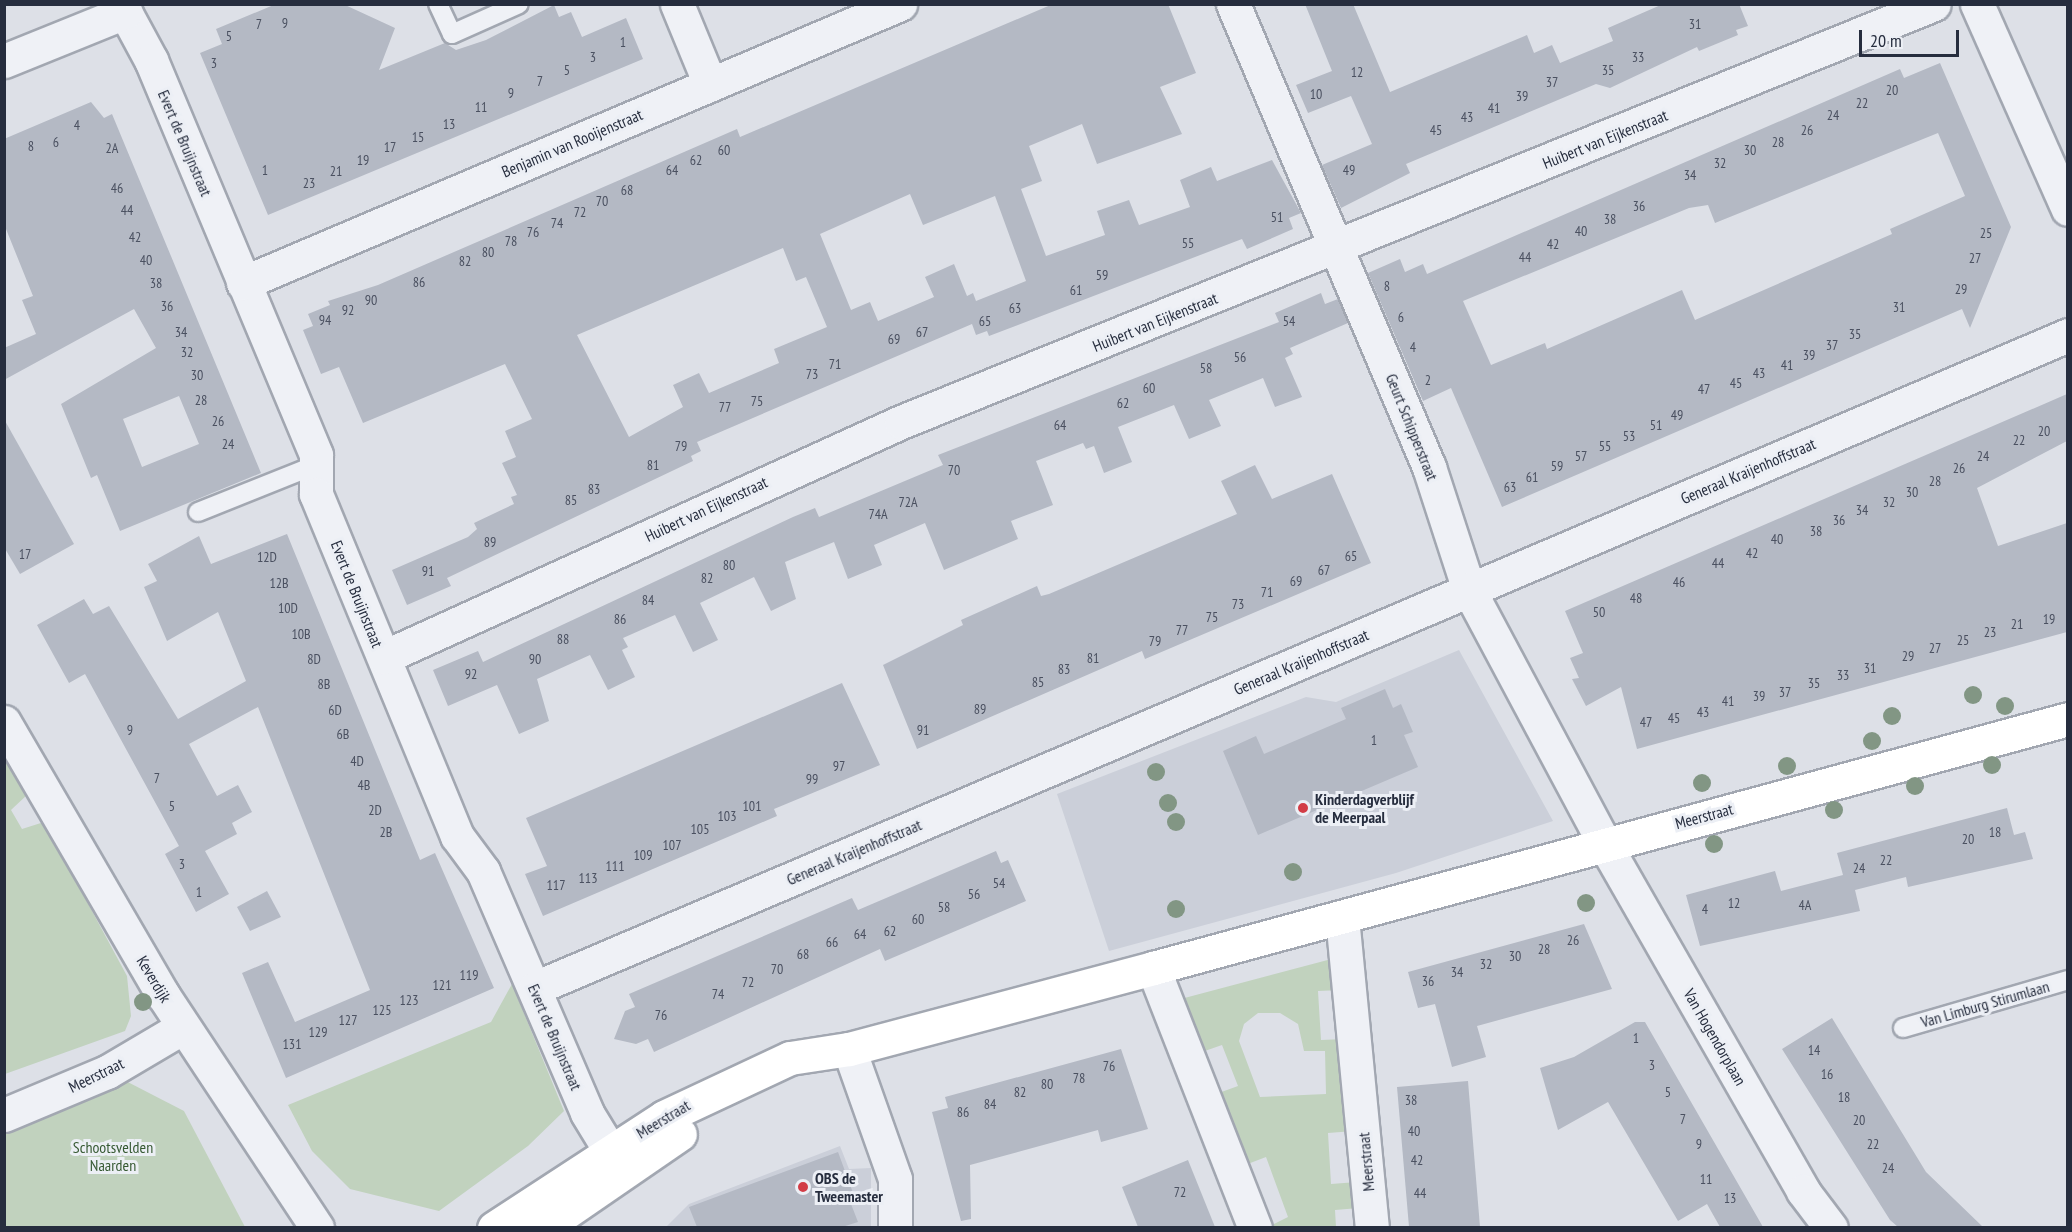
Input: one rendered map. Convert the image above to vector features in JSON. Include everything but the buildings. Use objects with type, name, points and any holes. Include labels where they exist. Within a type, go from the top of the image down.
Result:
[{"type":"street","points":[[677,4],[710,84]]},
{"type":"street","name":"Benjamin van Rooijenstraat","points":[[243,283],[900,4]]},
{"type":"street","name":"Geurt Schipperstraat","points":[[1233,4],[1430,467],[1469,590],[1604,843]]},
{"type":"street","name":"Huibert van Eijkenstraat","points":[[384,657],[857,441],[1337,249],[1934,4]]},
{"type":"street","points":[[1977,4],[2067,209]]},
{"type":"street","points":[[4,61],[127,8]]},
{"type":"street","name":"Evert de Bruijnstraat","points":[[127,8],[151,60],[318,464],[316,494],[457,836],[483,871],[534,988],[617,1162]]},
{"type":"street","name":"Generaal Kraijenhoffstraat","points":[[534,988],[2067,335]]},
{"type":"street","name":"Meerstraat","points":[[494,1227],[617,1162],[697,1125],[849,1048],[1342,917],[1604,843],[2067,719]]},
{"type":"street","name":"Keverdijk","points":[[4,722],[183,1027],[317,1227]]},
{"type":"street","name":"Van Hogendorplaan","points":[[1604,843],[1803,1191],[1831,1227]]},
{"type":"street","name":"Meerstraat","points":[[1342,917],[1372,1227]]},
{"type":"street","points":[[1153,968],[1255,1227]]},
{"type":"street","name":"Meerstraat","points":[[4,1115],[107,1072],[183,1027]]},
{"type":"street","points":[[849,1048],[895,1179],[895,1227]]},
{"type":"street","name":"Meerstraat","points":[[543,1227],[617,1162]]},
{"type":"lane","points":[[438,4],[452,34],[519,4]]},
{"type":"lane","points":[[198,512],[318,464]]},
{"type":"lane","name":"Van Limburg Stirumlaan","points":[[1903,1028],[2067,980]]},
{"type":"shaded area","name":"Kinderdagverblijf de Meerpaal","points":[[1459,650],[1553,821],[1396,873],[1109,951],[1057,794],[1306,697],[1336,702]]},
{"type":"shaded area","name":"OBS de Tweemaster","points":[[840,1146],[849,1169],[871,1168],[871,1227],[665,1228],[689,1204]]},
{"type":"green space","points":[[4,752],[28,794],[11,810],[22,829],[44,822],[127,976],[131,1016],[125,1031],[5,1074]]},
{"type":"green space","points":[[1339,957],[1342,990],[1318,991],[1321,1040],[1345,1039],[1354,1131],[1328,1133],[1331,1184],[1357,1182],[1359,1208],[1335,1210],[1336,1227],[1268,1227],[1288,1217],[1266,1157],[1245,1165],[1216,1094],[1238,1086],[1222,1045],[1199,1053],[1177,1000]],"holes":[[[1258,1013],[1280,1013],[1298,1024],[1304,1051],[1325,1051],[1326,1094],[1260,1097],[1239,1041],[1244,1024]]]},
{"type":"green space","points":[[512,984],[564,1111],[528,1146],[439,1211],[350,1189],[312,1151],[288,1105],[491,1022]]},
{"type":"green space","name":"Schootsvelden Naarden","points":[[118,1077],[184,1111],[245,1227],[5,1227],[4,1126]]},
{"type":"place","name":"Kinderdagverblijf de Meerpaal","points":[[1303,808]]},
{"type":"place","name":"OBS de Tweemaster","points":[[803,1187]]}]
